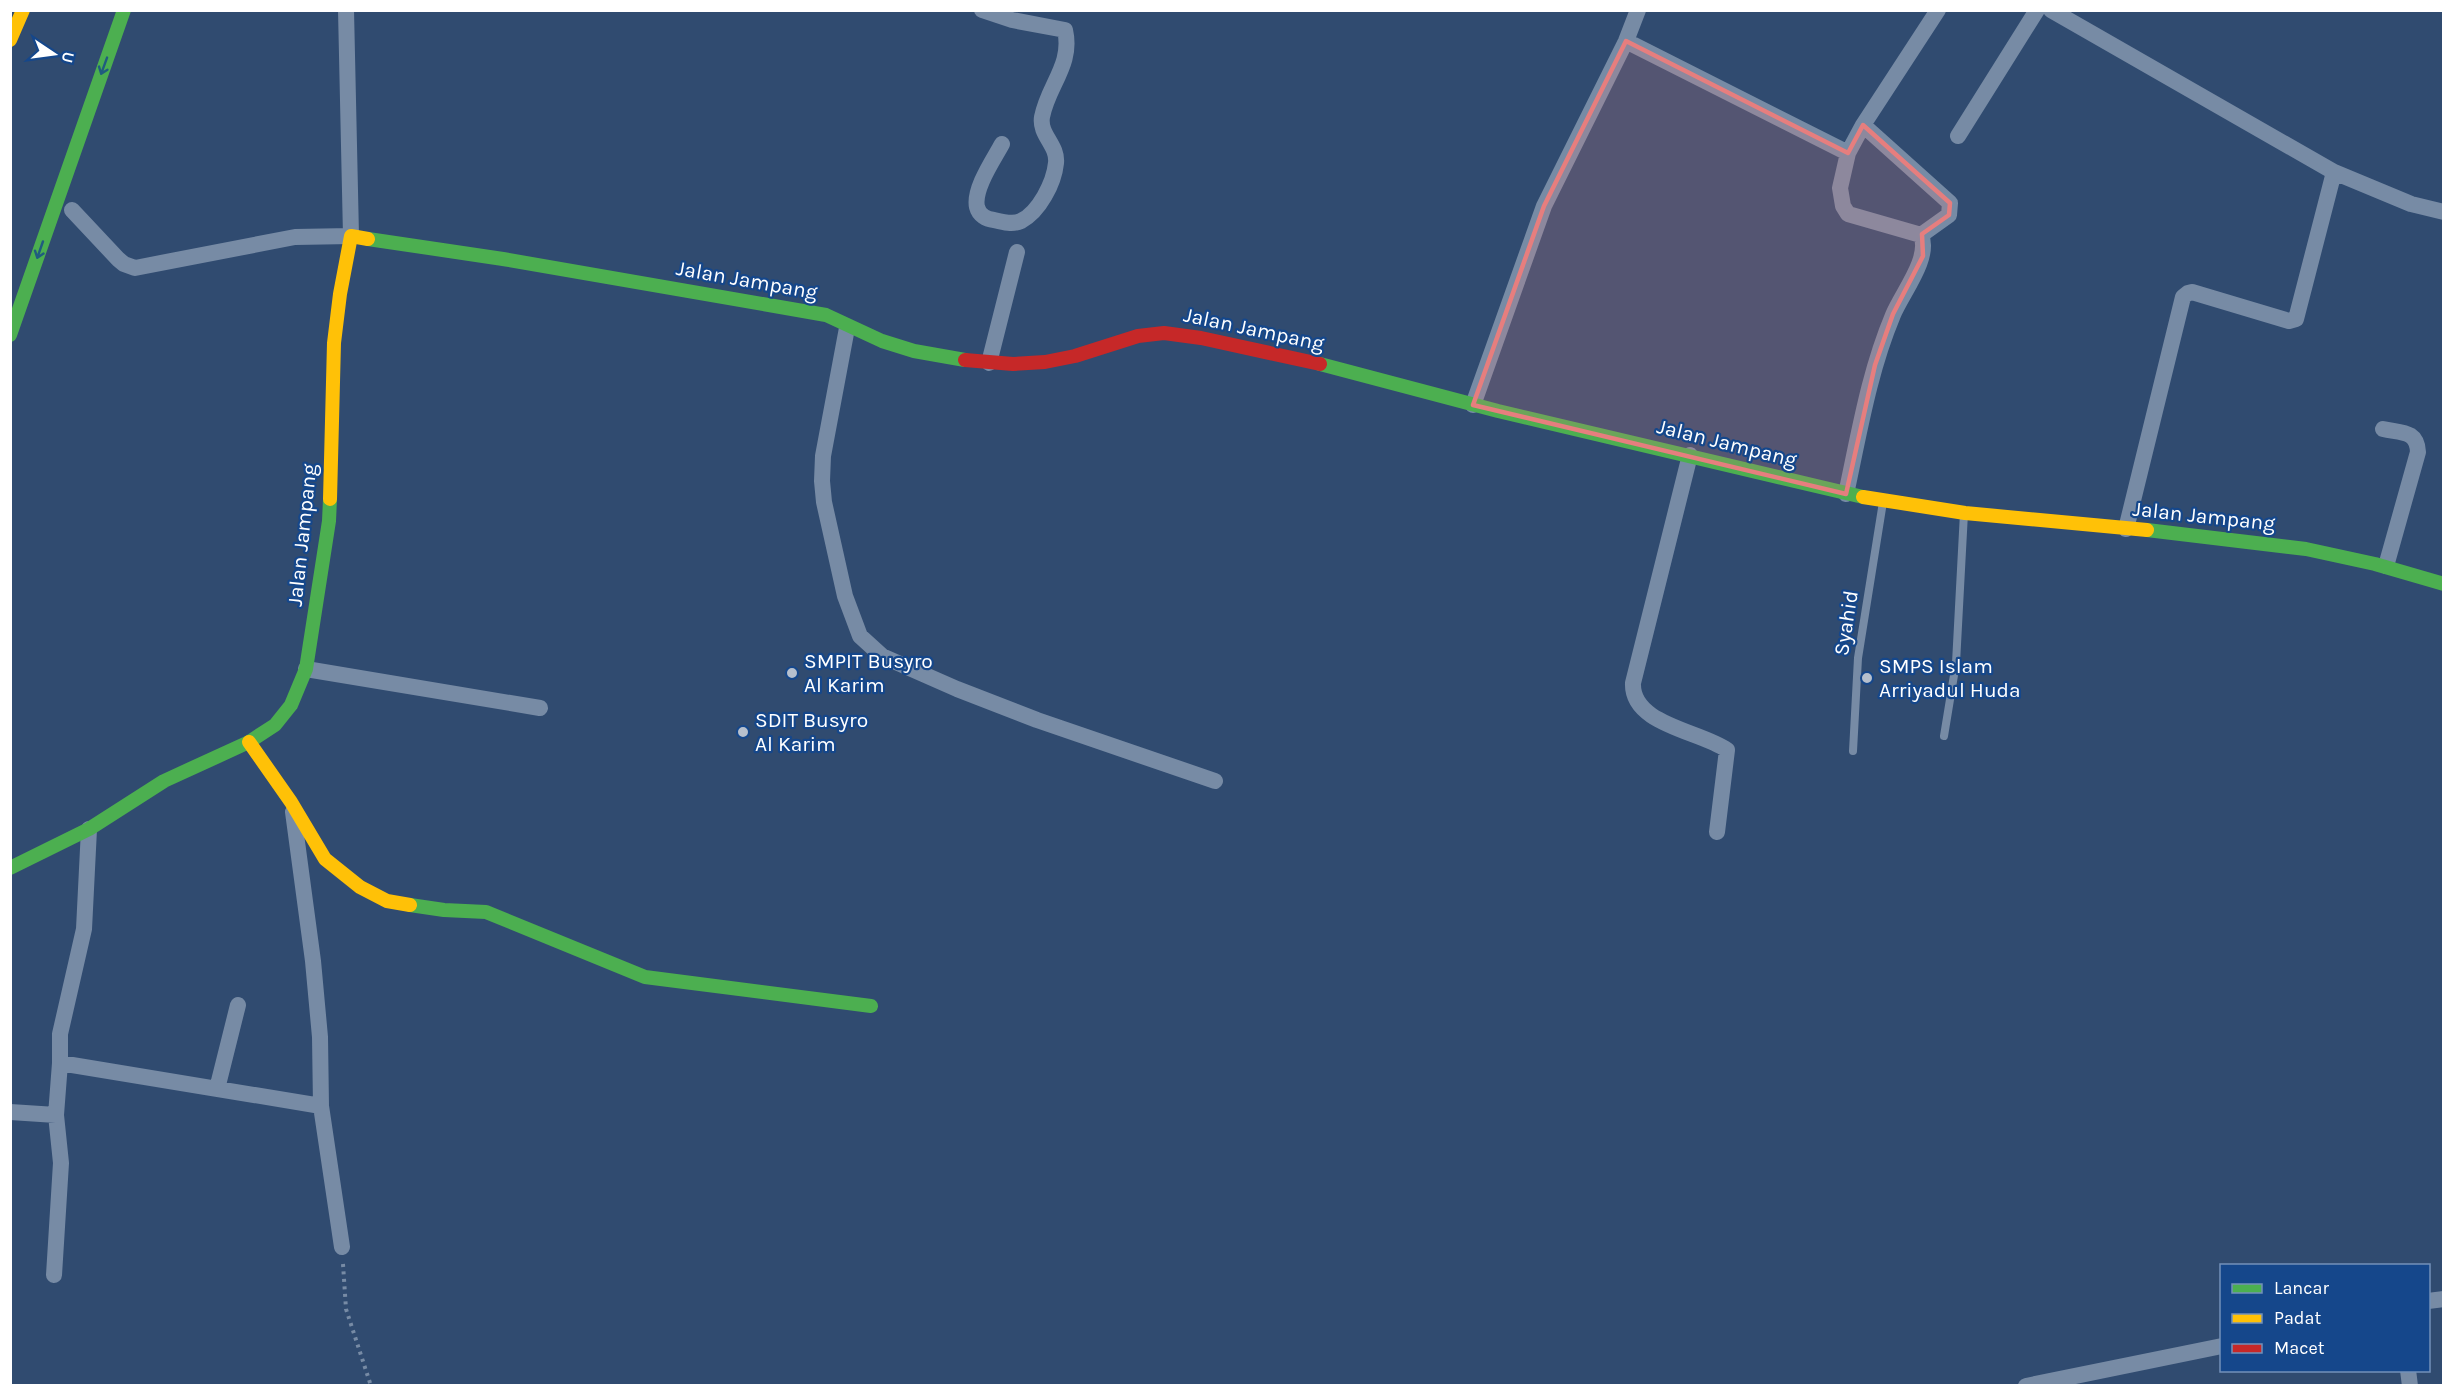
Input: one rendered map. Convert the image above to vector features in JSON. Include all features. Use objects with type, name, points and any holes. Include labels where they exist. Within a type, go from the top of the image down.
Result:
[{"type":"main road","points":[[10,40],[23,10]]},
{"type":"main road","points":[[10,335],[124,10]]},
{"type":"main road","name":"Jalan Jampang","points":[[10,868],[89,829],[164,781],[249,742],[275,725],[300,688],[306,669],[328,521],[334,343],[351,236],[503,258],[826,315],[847,327],[932,356],[989,363],[1040,363],[1093,351],[1134,335],[1176,333],[1350,371],[1473,405],[1846,494],[1964,513],[2307,549],[2386,566],[2444,584]]},
{"type":"main road","points":[[249,742],[291,802],[325,859],[360,887],[387,902],[444,910],[486,912],[645,977],[871,1006]]},
{"type":"street","points":[[72,210],[118,259],[135,268],[295,237],[351,236],[346,10]]},
{"type":"street","points":[[982,10],[1012,20],[1065,30],[1067,40],[1062,73],[1045,106],[1042,118],[1042,128],[1055,149],[1056,163],[1044,195],[1034,209],[1020,221],[1007,223],[990,220],[981,215],[977,206],[983,178],[1002,144]]},
{"type":"street","points":[[1473,405],[1544,206],[1626,41],[1638,10]]},
{"type":"street","points":[[1921,235],[1848,214],[1842,206],[1840,188],[1848,153],[1863,125],[1938,10]]},
{"type":"street","points":[[1958,136],[2037,10]]},
{"type":"street","points":[[2051,10],[2334,172],[2411,204],[2444,212]]},
{"type":"street","points":[[1626,41],[1848,153]]},
{"type":"street","points":[[1863,125],[1950,203],[1949,215],[1921,235]]},
{"type":"street","points":[[2127,529],[2183,297],[2192,292],[2289,321],[2296,319],[2334,172]]},
{"type":"street","points":[[1846,494],[1875,365],[1893,314],[1923,256],[1924,245],[1921,235]]},
{"type":"street","points":[[989,363],[1017,252]]},
{"type":"street","points":[[847,327],[823,456],[822,481],[824,502],[845,596],[860,636],[882,656],[957,689],[1037,720],[1215,781]]},
{"type":"street","points":[[2383,429],[2412,435],[2417,442],[2418,452],[2386,566]]},
{"type":"street","points":[[1690,455],[1633,689],[1638,702],[1659,720],[1726,750],[1717,832]]},
{"type":"street","points":[[306,669],[540,708]]},
{"type":"street","points":[[291,802],[314,961],[320,1036],[321,1107],[342,1247]]},
{"type":"street","points":[[54,1275],[61,1163],[56,1115],[60,1034],[84,929],[89,829]]},
{"type":"street","points":[[217,1089],[238,1005]]},
{"type":"street","points":[[60,1063],[321,1107]]},
{"type":"street","points":[[10,1112],[56,1115]]},
{"type":"street","points":[[2026,1386],[2056,1383],[2220,1346]]},
{"type":"lane","name":"Syahid","points":[[1854,751],[1858,658],[1883,501]]},
{"type":"lane","points":[[1944,736],[1956,663],[1964,513]]},
{"type":"path","points":[[342,1247],[346,1309],[370,1386]]},
{"type":"highlighted area","points":[[1626,41],[1848,153],[1863,125],[1950,203],[1949,215],[1922,234],[1923,256],[1893,314],[1875,365],[1846,494],[1473,405],[1544,206]]},
{"type":"traffic: fast","points":[[10,335],[124,10]]},
{"type":"traffic: fast","points":[[368,239],[503,259],[826,315],[882,341],[914,351],[965,360]]},
{"type":"traffic: fast","points":[[1320,364],[1498,411],[1863,497]]},
{"type":"traffic: fast","points":[[10,868],[89,829],[164,781],[249,742],[275,725],[291,705],[306,669],[329,521],[330,499]]},
{"type":"traffic: fast","points":[[2147,530],[2306,549],[2375,564],[2444,584]]},
{"type":"traffic: fast","points":[[410,905],[444,910],[486,912],[645,977],[871,1006]]},
{"type":"traffic: slow","points":[[10,40],[23,10]]},
{"type":"traffic: slow","points":[[330,499],[334,343],[340,294],[351,236],[368,239]]},
{"type":"traffic: slow","points":[[1863,497],[1965,513],[2147,530]]},
{"type":"traffic: slow","points":[[249,742],[291,802],[325,859],[360,887],[387,901],[410,905]]},
{"type":"traffic: jam","points":[[965,360],[1013,364],[1045,362],[1075,356],[1138,336],[1164,333],[1201,338],[1320,364]]},
{"type":"place","name":"SMPIT Busyro Al Karim","points":[[792,673]]},
{"type":"place","name":"SMPS Islam Arriyadul Huda","points":[[1867,678]]},
{"type":"place","name":"SDIT Busyro Al Karim","points":[[743,732]]}]
